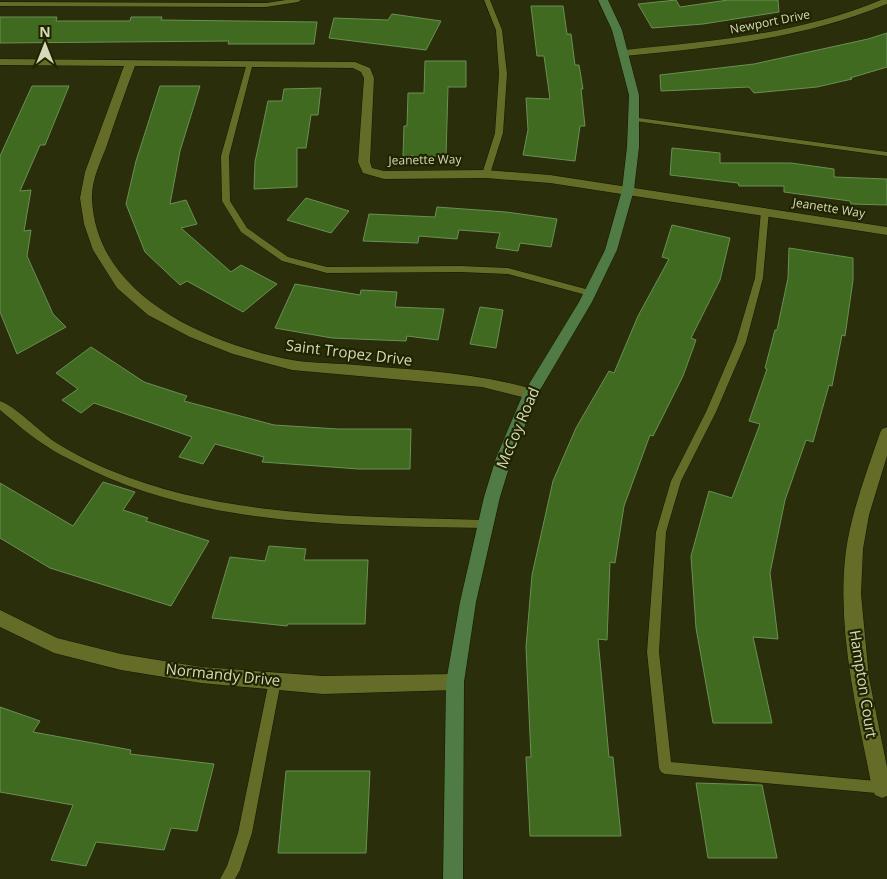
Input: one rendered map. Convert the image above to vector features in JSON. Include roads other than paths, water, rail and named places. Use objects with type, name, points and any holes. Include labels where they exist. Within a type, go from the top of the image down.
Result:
[{"type":"street","name":"McCoy Road","points":[[453,879],[455,682],[468,602],[485,524],[504,458],[530,394],[590,293],[611,250],[628,190],[635,119],[634,95],[625,53],[603,0]]},
{"type":"street","name":"Newport Drive","points":[[625,53],[749,40],[835,21],[887,1]]},
{"type":"street","name":"Jeanette Way","points":[[1,64],[131,62],[347,65],[366,70],[369,86],[364,162],[367,170],[384,175],[486,174],[550,179],[887,231]]},
{"type":"street","name":"Saint Tropez Drive","points":[[131,62],[91,172],[86,198],[90,224],[100,250],[122,285],[153,312],[212,340],[292,365],[482,382],[530,394]]},
{"type":"street","name":"Hampton Court","points":[[884,788],[857,666],[852,614],[853,565],[864,504],[887,433]]},
{"type":"street","name":"Normandy Drive","points":[[0,618],[54,645],[121,662],[201,675],[323,685],[455,682]]},
{"type":"lane","points":[[0,4],[266,5],[298,0]]},
{"type":"lane","points":[[486,174],[498,133],[503,74],[498,30],[488,0]]},
{"type":"lane","points":[[250,63],[225,156],[226,201],[244,230],[285,259],[327,270],[460,268],[508,271],[590,293]]},
{"type":"lane","points":[[635,119],[887,154]]},
{"type":"lane","points":[[764,212],[759,278],[741,342],[711,412],[676,481],[661,532],[653,652],[665,768],[884,788]]},
{"type":"lane","points":[[0,405],[44,442],[101,471],[188,501],[317,520],[485,524]]},
{"type":"lane","points":[[227,879],[233,870],[246,832],[275,681]]}]
